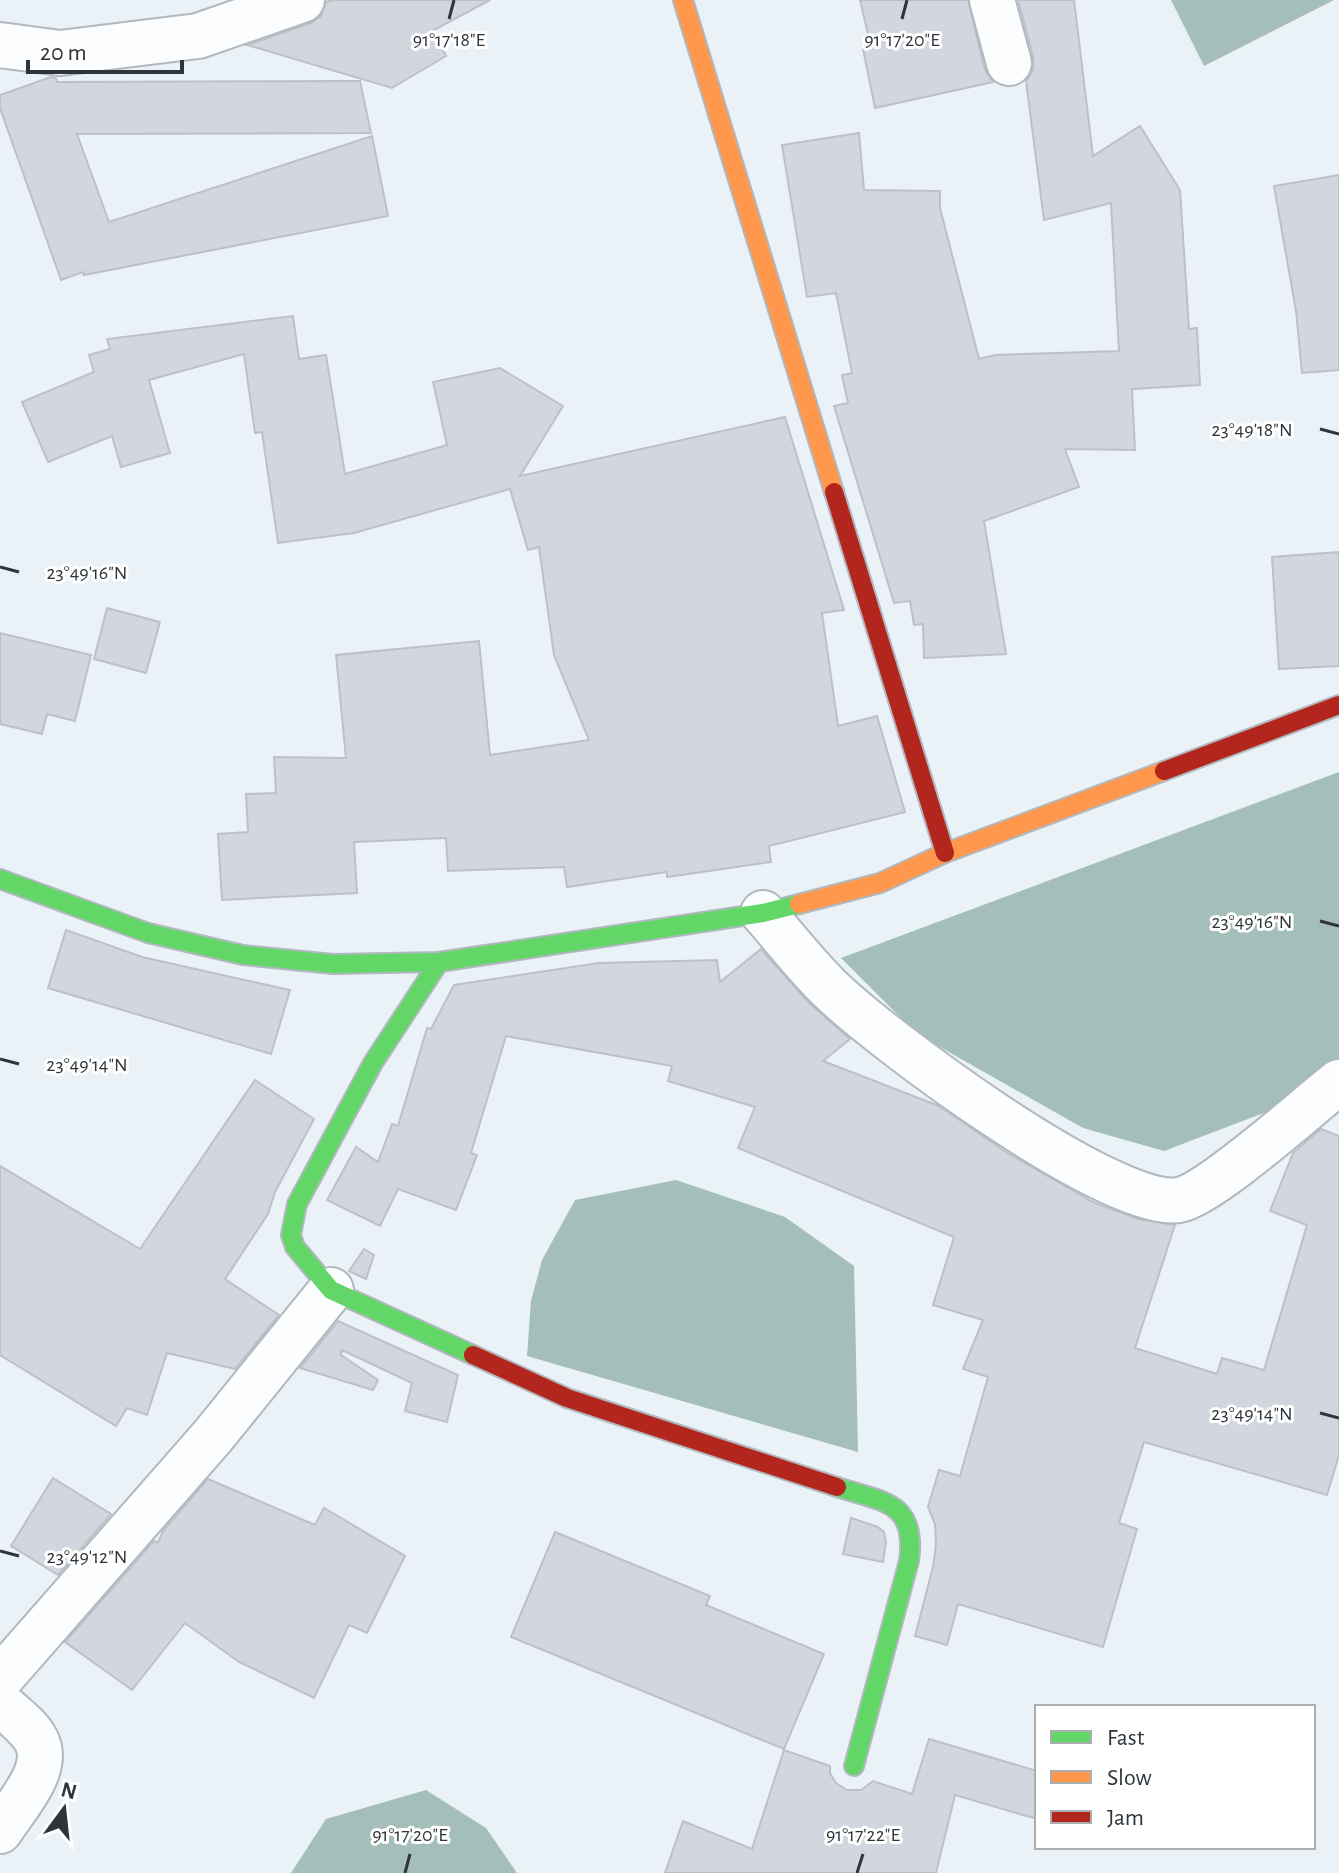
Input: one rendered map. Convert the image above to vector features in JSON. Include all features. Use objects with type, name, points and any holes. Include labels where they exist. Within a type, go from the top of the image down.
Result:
[{"type":"street","points":[[0,45],[60,53],[198,36],[302,0]]},
{"type":"street","points":[[683,0],[945,853]]},
{"type":"street","points":[[992,0],[1009,63]]},
{"type":"street","points":[[0,879],[148,933],[243,955],[333,964],[439,962],[763,913],[880,883],[945,853],[1339,705]]},
{"type":"street","points":[[763,913],[826,985],[873,1027],[976,1102],[1066,1159],[1131,1192],[1159,1200],[1181,1200],[1209,1186],[1339,1082]]},
{"type":"street","points":[[439,962],[373,1063],[297,1204],[291,1235],[295,1247],[331,1290],[567,1398],[889,1504],[902,1512],[911,1527],[909,1561],[854,1766]]},
{"type":"street","points":[[0,1679],[213,1436],[331,1290]]},
{"type":"street","points":[[0,1703],[35,1736],[41,1758],[34,1778],[0,1831]]},
{"type":"shaded area","points":[[1171,0],[1334,0],[1204,66]]},
{"type":"shaded area","points":[[1339,772],[1339,1059],[1279,1107],[1164,1151],[1083,1128],[917,1034],[841,958]]},
{"type":"shaded area","points":[[676,1180],[785,1217],[854,1266],[858,1452],[527,1356],[531,1301],[542,1260],[575,1200]]},
{"type":"shaded area","points":[[426,1790],[486,1828],[517,1873],[291,1873],[326,1819]]},
{"type":"building","points":[[490,0],[432,31],[446,56],[392,88],[247,45],[311,23],[321,16],[326,2]]},
{"type":"building","points":[[860,0],[968,0],[985,70],[993,82],[875,108],[863,49],[871,47]]},
{"type":"building","points":[[1018,0],[1074,0],[1093,156],[1140,126],[1180,190],[1189,329],[1197,328],[1200,385],[1132,389],[1135,450],[1065,449],[1079,487],[984,521],[1006,654],[924,658],[923,624],[914,625],[910,601],[894,603],[834,406],[848,403],[842,375],[852,373],[836,293],[807,297],[782,145],[859,133],[864,190],[940,191],[940,208],[979,359],[995,355],[1119,351],[1111,203],[1044,220],[1026,81],[1033,70],[1033,57]]},
{"type":"building","points":[[51,77],[56,78],[57,82],[360,81],[371,133],[77,134],[109,222],[372,136],[388,216],[84,275],[83,272],[61,280],[0,108],[0,95]]},
{"type":"building","points":[[1339,175],[1339,370],[1302,373],[1296,311],[1274,186]]},
{"type":"building","points":[[293,316],[299,359],[326,355],[345,474],[447,445],[433,382],[500,368],[563,406],[520,476],[785,417],[844,610],[822,613],[838,726],[877,716],[905,812],[769,846],[771,862],[667,877],[667,872],[567,887],[564,867],[448,871],[446,838],[354,842],[357,893],[222,900],[218,834],[248,832],[246,794],[276,793],[274,757],[346,758],[336,655],[479,641],[490,755],[589,740],[554,655],[539,547],[528,550],[510,489],[354,533],[278,543],[262,432],[255,433],[244,354],[149,380],[170,453],[121,467],[112,436],[48,462],[22,402],[94,372],[89,355],[110,349],[107,339]]},
{"type":"building","points":[[1339,552],[1339,666],[1279,669],[1272,557]]},
{"type":"building","points":[[107,608],[160,622],[146,673],[94,659]]},
{"type":"building","points":[[0,633],[91,655],[75,721],[47,714],[42,734],[0,724]]},
{"type":"building","points":[[66,930],[142,957],[290,990],[271,1054],[48,988]]},
{"type":"building","points":[[761,949],[809,1003],[850,1039],[823,1061],[939,1106],[1006,1152],[1093,1202],[1138,1219],[1175,1225],[1135,1348],[1217,1374],[1222,1358],[1264,1370],[1307,1225],[1270,1211],[1293,1153],[1321,1129],[1339,1136],[1339,1455],[1327,1495],[1144,1442],[1119,1523],[1137,1529],[1103,1647],[958,1604],[947,1645],[915,1636],[936,1545],[935,1524],[928,1507],[939,1470],[960,1476],[988,1377],[963,1369],[983,1320],[933,1305],[954,1237],[738,1148],[755,1107],[668,1081],[672,1066],[506,1036],[471,1153],[477,1155],[456,1210],[398,1189],[380,1226],[327,1200],[356,1147],[378,1162],[392,1124],[398,1126],[427,1028],[431,1029],[454,985],[599,963],[717,960],[720,982]]},
{"type":"building","points":[[255,1080],[314,1119],[275,1192],[268,1214],[225,1279],[279,1315],[235,1369],[167,1353],[147,1415],[127,1408],[116,1426],[0,1355],[0,1166],[140,1249]]},
{"type":"building","points":[[364,1249],[374,1255],[366,1279],[349,1271]]},
{"type":"building","points":[[338,1321],[458,1375],[447,1422],[405,1411],[412,1383],[342,1350],[341,1355],[378,1380],[373,1390],[300,1368]]},
{"type":"building","points":[[53,1478],[111,1514],[58,1575],[11,1546]]},
{"type":"building","points":[[208,1479],[315,1525],[324,1508],[405,1556],[367,1633],[349,1625],[314,1698],[239,1662],[185,1623],[132,1690],[65,1642],[154,1541],[158,1543],[163,1531]]},
{"type":"building","points":[[851,1518],[884,1532],[883,1562],[843,1554]]},
{"type":"building","points":[[555,1532],[710,1596],[706,1605],[824,1654],[784,1749],[511,1637]]},
{"type":"building","points":[[929,1739],[1035,1770],[1035,1818],[955,1795],[936,1873],[665,1873],[683,1821],[752,1849],[784,1750],[830,1766],[836,1783],[847,1790],[861,1790],[873,1781],[912,1794]]},
{"type":"traffic: fast","points":[[0,879],[148,933],[243,955],[333,964],[439,962],[763,913],[799,904]]},
{"type":"traffic: fast","points":[[439,962],[373,1063],[297,1204],[291,1235],[295,1247],[331,1290],[473,1355]]},
{"type":"traffic: fast","points":[[837,1487],[893,1507],[908,1526],[910,1541],[909,1561],[854,1766]]},
{"type":"traffic: slow","points":[[683,0],[834,492]]},
{"type":"traffic: slow","points":[[799,904],[880,883],[945,853],[1164,771]]},
{"type":"traffic: jam","points":[[834,492],[945,853]]},
{"type":"traffic: jam","points":[[1164,771],[1339,705]]},
{"type":"traffic: jam","points":[[473,1355],[567,1398],[837,1487]]}]
